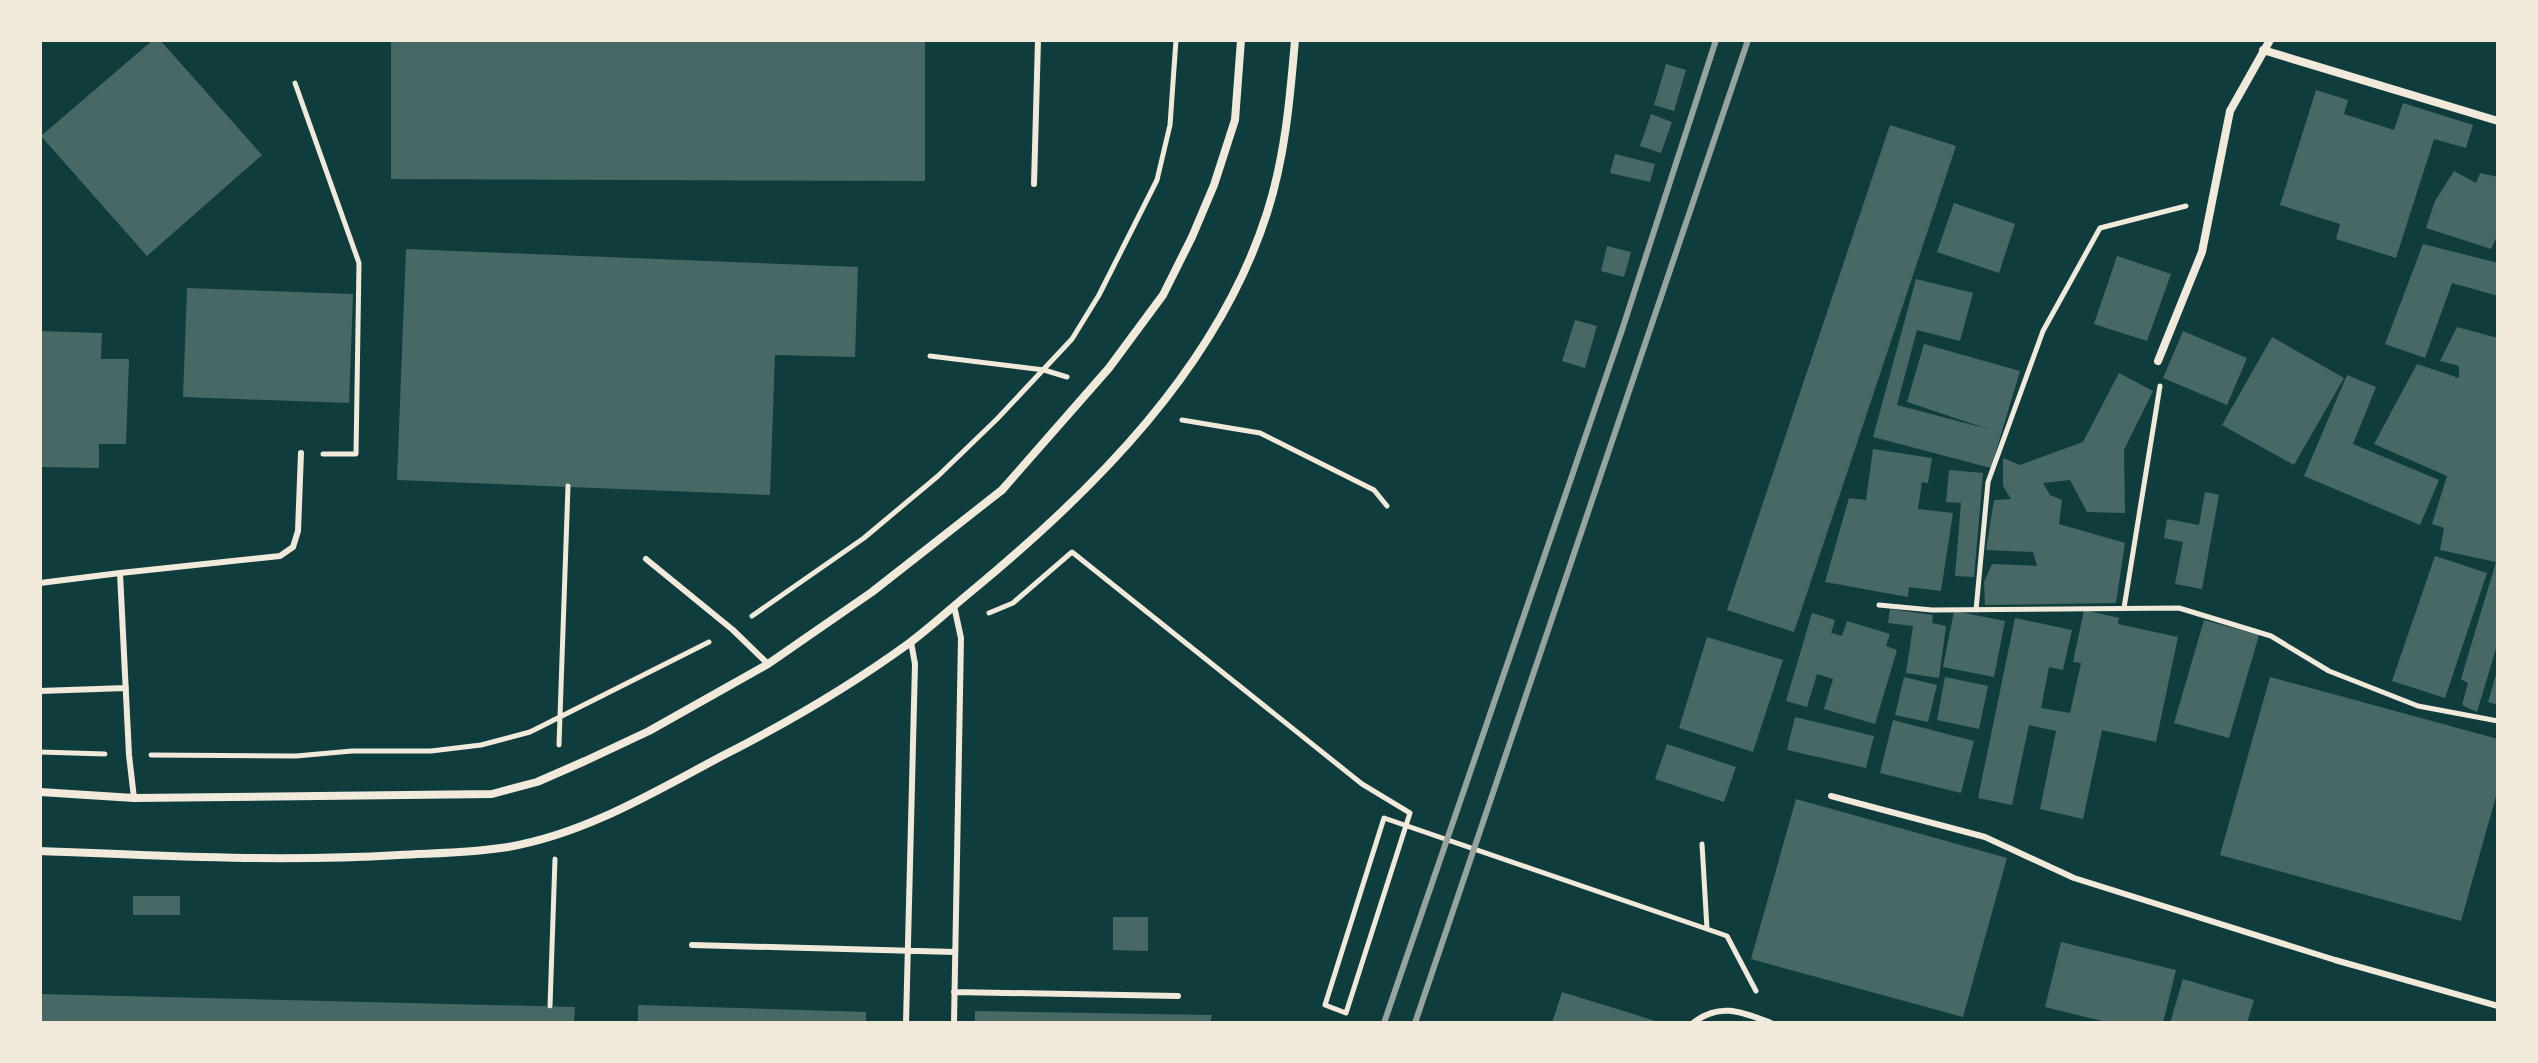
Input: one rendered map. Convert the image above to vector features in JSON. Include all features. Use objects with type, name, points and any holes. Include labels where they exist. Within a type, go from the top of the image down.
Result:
[{"type":"street","points":[[40,792],[134,798],[492,794],[537,782],[611,749],[768,664],[872,592],[1002,490],[1093,386],[1163,295],[1214,185],[1235,120],[1241,40]]},
{"type":"street","points":[[40,851],[352,858],[508,847],[568,832],[657,791],[771,731],[852,682],[911,642],[1010,559],[1077,498],[1154,414],[1219,317],[1247,265],[1266,216],[1279,171],[1295,40]]},
{"type":"street","points":[[2158,361],[2202,252],[2230,111],[2270,40]]},
{"type":"street","points":[[2263,50],[2498,121]]},
{"type":"lane","points":[[1034,184],[1038,40]]},
{"type":"lane","points":[[40,583],[280,556],[293,547],[298,531],[301,453]]},
{"type":"lane","points":[[646,559],[733,630],[768,664]]},
{"type":"lane","points":[[120,573],[134,798]]},
{"type":"lane","points":[[954,606],[961,638],[954,1023]]},
{"type":"lane","points":[[906,1023],[915,664],[911,642]]},
{"type":"lane","points":[[40,691],[126,688]]},
{"type":"lane","points":[[1831,796],[1985,837],[2074,878],[2335,960],[2498,1006]]},
{"type":"lane","points":[[692,945],[955,952]]},
{"type":"lane","points":[[954,992],[1178,996]]},
{"type":"lane","points":[[1693,1023],[1708,1012],[1727,1009],[1771,1023]]},
{"type":"path","points":[[40,752],[296,756],[352,751],[431,751],[481,745],[530,732],[733,630],[864,538],[938,476],[1072,339],[1099,295],[1157,180],[1170,125],[1176,40]]},
{"type":"path","points":[[295,83],[359,263],[356,454],[301,453]]},
{"type":"path","points":[[1976,610],[1988,482],[2043,331],[2100,228],[2213,199]]},
{"type":"path","points":[[930,356],[1044,370],[1093,386]]},
{"type":"path","points":[[2124,608],[2160,385],[2158,361]]},
{"type":"path","points":[[1154,414],[1260,433],[1374,490],[1387,506]]},
{"type":"path","points":[[954,606],[982,616],[1013,603],[1072,552],[1362,784],[1410,813],[1406,827],[1346,1013],[1325,1005],[1384,818],[1399,823],[1413,828],[1727,936],[1756,989]]},
{"type":"path","points":[[1879,605],[1932,610],[2179,608],[2271,636],[2329,671],[2418,706],[2498,721]]},
{"type":"path","points":[[1702,844],[1707,929]]},
{"type":"building","points":[[153,40],[160,40],[262,155],[147,256],[41,136]]},
{"type":"building","points":[[391,40],[925,40],[925,181],[391,179]]},
{"type":"building","points":[[1666,64],[1686,70],[1674,111],[1654,105]]},
{"type":"building","points":[[2316,90],[2348,100],[2344,114],[2394,130],[2403,103],[2473,125],[2466,148],[2434,139],[2396,258],[2336,239],[2340,224],[2280,205]]},
{"type":"building","points":[[1651,114],[1672,122],[1661,153],[1640,146]]},
{"type":"building","points":[[1890,125],[1956,146],[1794,632],[1727,610]]},
{"type":"building","points":[[1615,154],[1655,164],[1650,182],[1610,173]]},
{"type":"building","points":[[2454,171],[2476,183],[2480,173],[2498,177],[2498,234],[2491,249],[2426,228],[2435,201]]},
{"type":"building","points":[[1954,203],[2015,224],[1999,273],[1937,252]]},
{"type":"building","points":[[2423,244],[2498,263],[2498,296],[2452,283],[2425,358],[2385,344]]},
{"type":"building","points":[[1607,246],[1631,252],[1624,277],[1601,271]]},
{"type":"building","points":[[406,249],[858,267],[855,357],[775,355],[770,495],[397,480]]},
{"type":"building","points":[[2117,256],[2171,274],[2147,341],[2094,324]]},
{"type":"building","points":[[1916,279],[1973,293],[1960,341],[1917,330],[1897,405],[1988,429],[1907,402],[1924,344],[2020,371],[1991,468],[1873,437]]},
{"type":"building","points":[[187,288],[353,294],[349,403],[183,397]]},
{"type":"building","points":[[1575,320],[1597,326],[1585,368],[1562,361]]},
{"type":"building","points":[[2457,327],[2498,338],[2498,642],[2477,712],[2462,705],[2468,683],[2461,679],[2496,562],[2440,550],[2444,528],[2432,524],[2447,476],[2374,444],[2417,364],[2459,378],[2459,366],[2440,361]]},
{"type":"building","points":[[40,331],[102,333],[101,359],[129,359],[126,444],[99,444],[99,468],[40,467]]},
{"type":"building","points":[[2183,331],[2247,358],[2227,405],[2163,378]]},
{"type":"building","points":[[2272,337],[2344,378],[2294,465],[2222,425]]},
{"type":"building","points":[[2119,373],[2153,391],[2124,450],[2125,513],[2087,512],[2070,480],[2043,483],[2050,495],[2062,500],[2059,524],[2125,543],[2116,603],[1985,605],[1984,582],[1992,564],[2037,566],[2033,552],[1986,550],[1994,500],[2011,499],[2003,486],[2003,458],[2020,465],[2083,442]]},
{"type":"building","points":[[2347,375],[2376,387],[2353,444],[2439,480],[2420,525],[2304,476]]},
{"type":"building","points":[[1873,449],[1932,458],[1928,483],[1922,482],[1918,509],[1953,513],[1941,591],[1909,587],[1908,597],[1825,582],[1849,498],[1866,500]]},
{"type":"building","points":[[1949,470],[1983,473],[1974,577],[1955,576],[1961,503],[1946,502]]},
{"type":"building","points":[[2205,492],[2219,495],[2202,589],[2175,584],[2183,542],[2164,538],[2167,519],[2199,525]]},
{"type":"building","points":[[2435,556],[2487,573],[2445,698],[2392,681]]},
{"type":"building","points":[[1890,609],[1933,615],[1932,623],[1946,626],[1939,678],[1906,673],[1913,626],[1888,623]]},
{"type":"building","points":[[2084,610],[2119,618],[2118,624],[2178,637],[2156,742],[2102,730],[2083,819],[2040,809],[2056,731],[2029,725],[2012,805],[1978,798],[2015,618],[2072,630],[2063,670],[2049,667],[2041,708],[2070,713],[2081,663],[2073,662]]},
{"type":"building","points":[[1954,611],[2005,621],[1994,677],[1943,667]]},
{"type":"building","points":[[1812,613],[1835,620],[1831,633],[1842,636],[1847,621],[1890,634],[1886,646],[1897,650],[1875,724],[1824,709],[1833,679],[1817,674],[1807,707],[1786,701]]},
{"type":"building","points":[[2204,620],[2259,635],[2229,738],[2174,723]]},
{"type":"building","points":[[1707,637],[1783,660],[1753,752],[1679,728]]},
{"type":"building","points":[[2498,671],[2498,705],[2488,702]]},
{"type":"building","points":[[1904,677],[1937,685],[1928,722],[1895,715]]},
{"type":"building","points":[[1945,677],[1988,686],[1979,729],[1937,720]]},
{"type":"building","points":[[2270,677],[2498,739],[2498,789],[2461,921],[2220,855]]},
{"type":"building","points":[[1795,717],[1874,736],[1866,768],[1787,750]]},
{"type":"building","points":[[1893,720],[1974,741],[1961,793],[1880,773]]},
{"type":"building","points":[[1667,744],[1736,767],[1724,802],[1655,779]]},
{"type":"building","points":[[1796,799],[2007,858],[1963,1017],[1751,959]]},
{"type":"building","points":[[133,896],[180,896],[180,915],[133,915]]},
{"type":"building","points":[[1113,917],[1148,917],[1148,951],[1113,950]]},
{"type":"building","points":[[2061,942],[2176,970],[2163,1023],[2110,1023],[2045,1007]]},
{"type":"building","points":[[2183,979],[2254,1000],[2247,1023],[2170,1023]]},
{"type":"building","points":[[1562,992],[1659,1022],[1659,1023],[1552,1023]]},
{"type":"building","points":[[40,994],[575,1007],[574,1023],[40,1023]]},
{"type":"building","points":[[638,1005],[866,1012],[866,1023],[638,1023]]},
{"type":"building","points":[[975,1011],[1212,1015],[1210,1023],[975,1023]]},
{"type":"railway","points":[[1384,1023],[1622,330],[1716,40]]},
{"type":"railway","points":[[1415,1023],[1748,40]]}]
